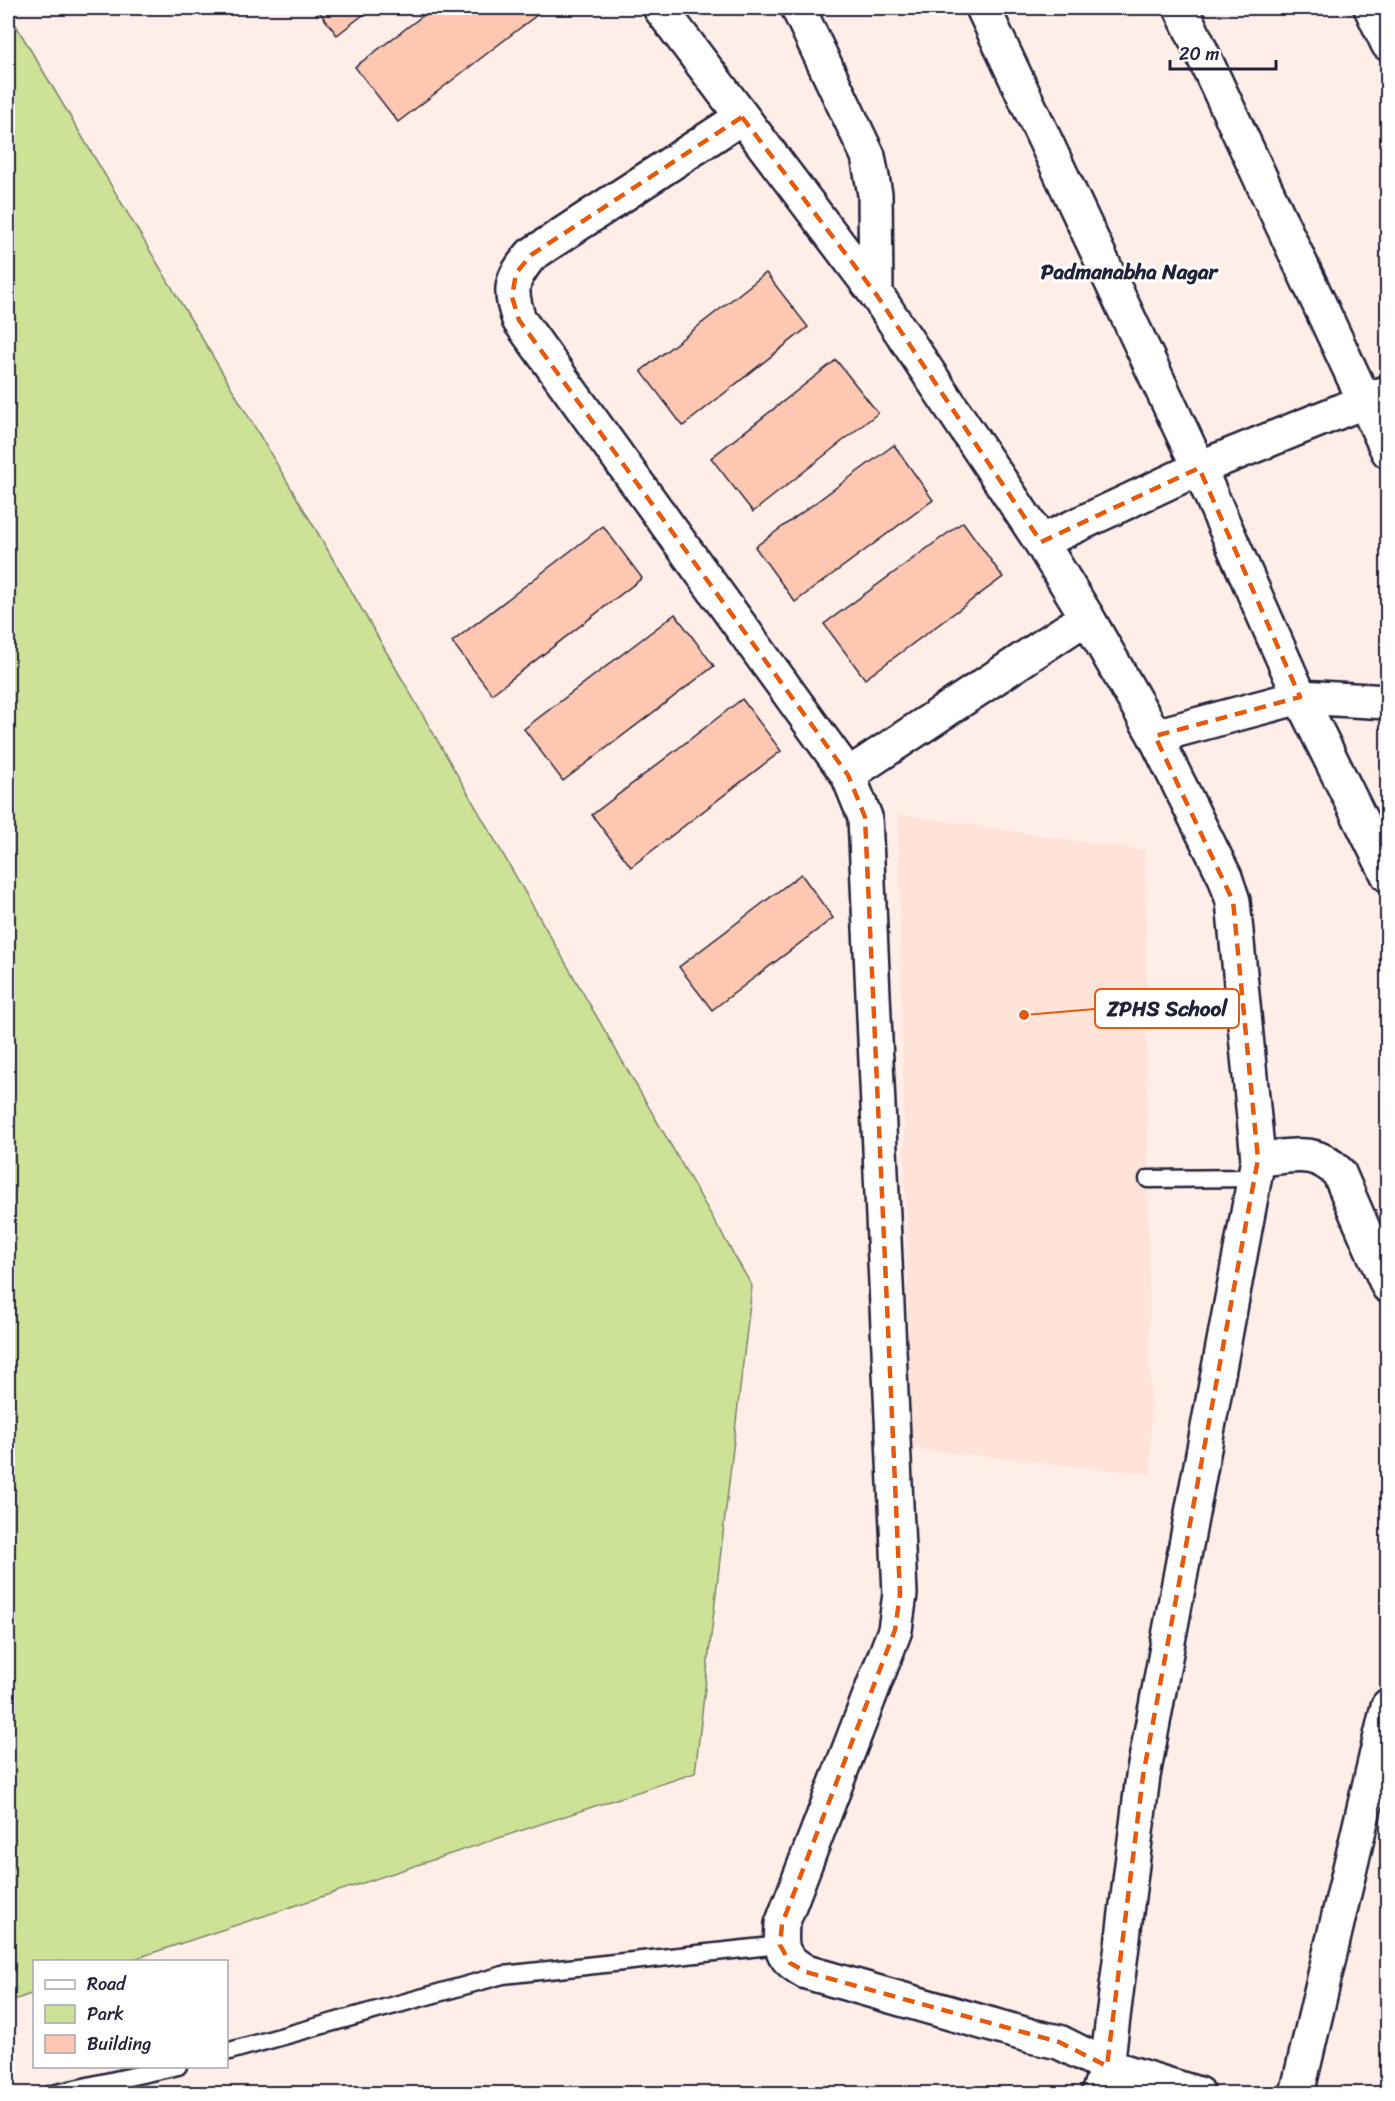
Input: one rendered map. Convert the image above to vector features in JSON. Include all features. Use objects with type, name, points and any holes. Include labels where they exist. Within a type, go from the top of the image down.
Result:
[{"type":"street","points":[[660,8],[876,294],[1041,542],[1088,617],[1155,736],[1225,877],[1233,901],[1256,1168],[1143,1776],[1102,2080]]},
{"type":"street","points":[[798,8],[868,156],[875,194],[876,294]]},
{"type":"street","points":[[983,8],[1199,468],[1300,697],[1388,875]]},
{"type":"street","points":[[1181,8],[1376,397],[1388,451]]},
{"type":"street","points":[[1371,8],[1388,44]]},
{"type":"street","points":[[742,117],[531,255],[516,273],[512,297],[519,320],[848,775],[865,816],[900,1594],[895,1630],[782,1924],[780,1945],[790,1963],[806,1972],[1059,2042],[1102,2080],[1197,2094]]},
{"type":"street","points":[[1041,542],[1199,468],[1376,397]]},
{"type":"street","points":[[848,775],[1088,617]]},
{"type":"street","points":[[1155,736],[1300,697],[1388,702]]},
{"type":"street","points":[[1256,1168],[1311,1155],[1328,1162],[1339,1173],[1388,1286]]},
{"type":"street","points":[[1297,2094],[1388,1706]]},
{"type":"lane","points":[[1148,1179],[1256,1168]]},
{"type":"lane","points":[[228,2051],[503,1975],[780,1945]]},
{"type":"lane","points":[[52,2094],[173,2068]]},
{"type":"highlighted area","points":[[742,117],[876,294],[1041,542],[1199,468],[1300,697],[1155,736],[1233,901],[1258,1159],[1143,1776],[1107,2066],[1059,2042],[806,1972],[790,1963],[780,1945],[782,1924],[895,1630],[900,1594],[865,817],[848,775],[519,320],[512,297],[516,273],[531,255]]},
{"type":"shaded area","points":[[898,814],[1145,851],[1151,1474],[910,1448]]},
{"type":"green space","points":[[8,12],[319,535],[752,1286],[695,1773],[131,1960],[33,1960],[33,1993],[8,2002]]},
{"type":"building","points":[[316,8],[372,8],[337,35]]},
{"type":"building","points":[[433,8],[546,8],[398,122],[355,67]]},
{"type":"building","points":[[766,273],[808,327],[683,426],[641,371]]},
{"type":"building","points":[[836,360],[878,413],[753,512],[711,458]]},
{"type":"building","points":[[894,445],[933,500],[795,602],[755,547]]},
{"type":"building","points":[[963,522],[1003,577],[865,679],[824,624]]},
{"type":"building","points":[[603,526],[642,578],[492,694],[452,642]]},
{"type":"building","points":[[675,614],[714,666],[563,781],[524,729]]},
{"type":"building","points":[[742,699],[781,751],[631,867],[592,815]]},
{"type":"building","points":[[801,874],[833,918],[712,1010],[679,967]]},
{"type":"place","name":"ZPHS School","points":[[1024,1015]]},
{"type":"district","name":"Padmanabha Nagar","points":[[1129,272]]}]
